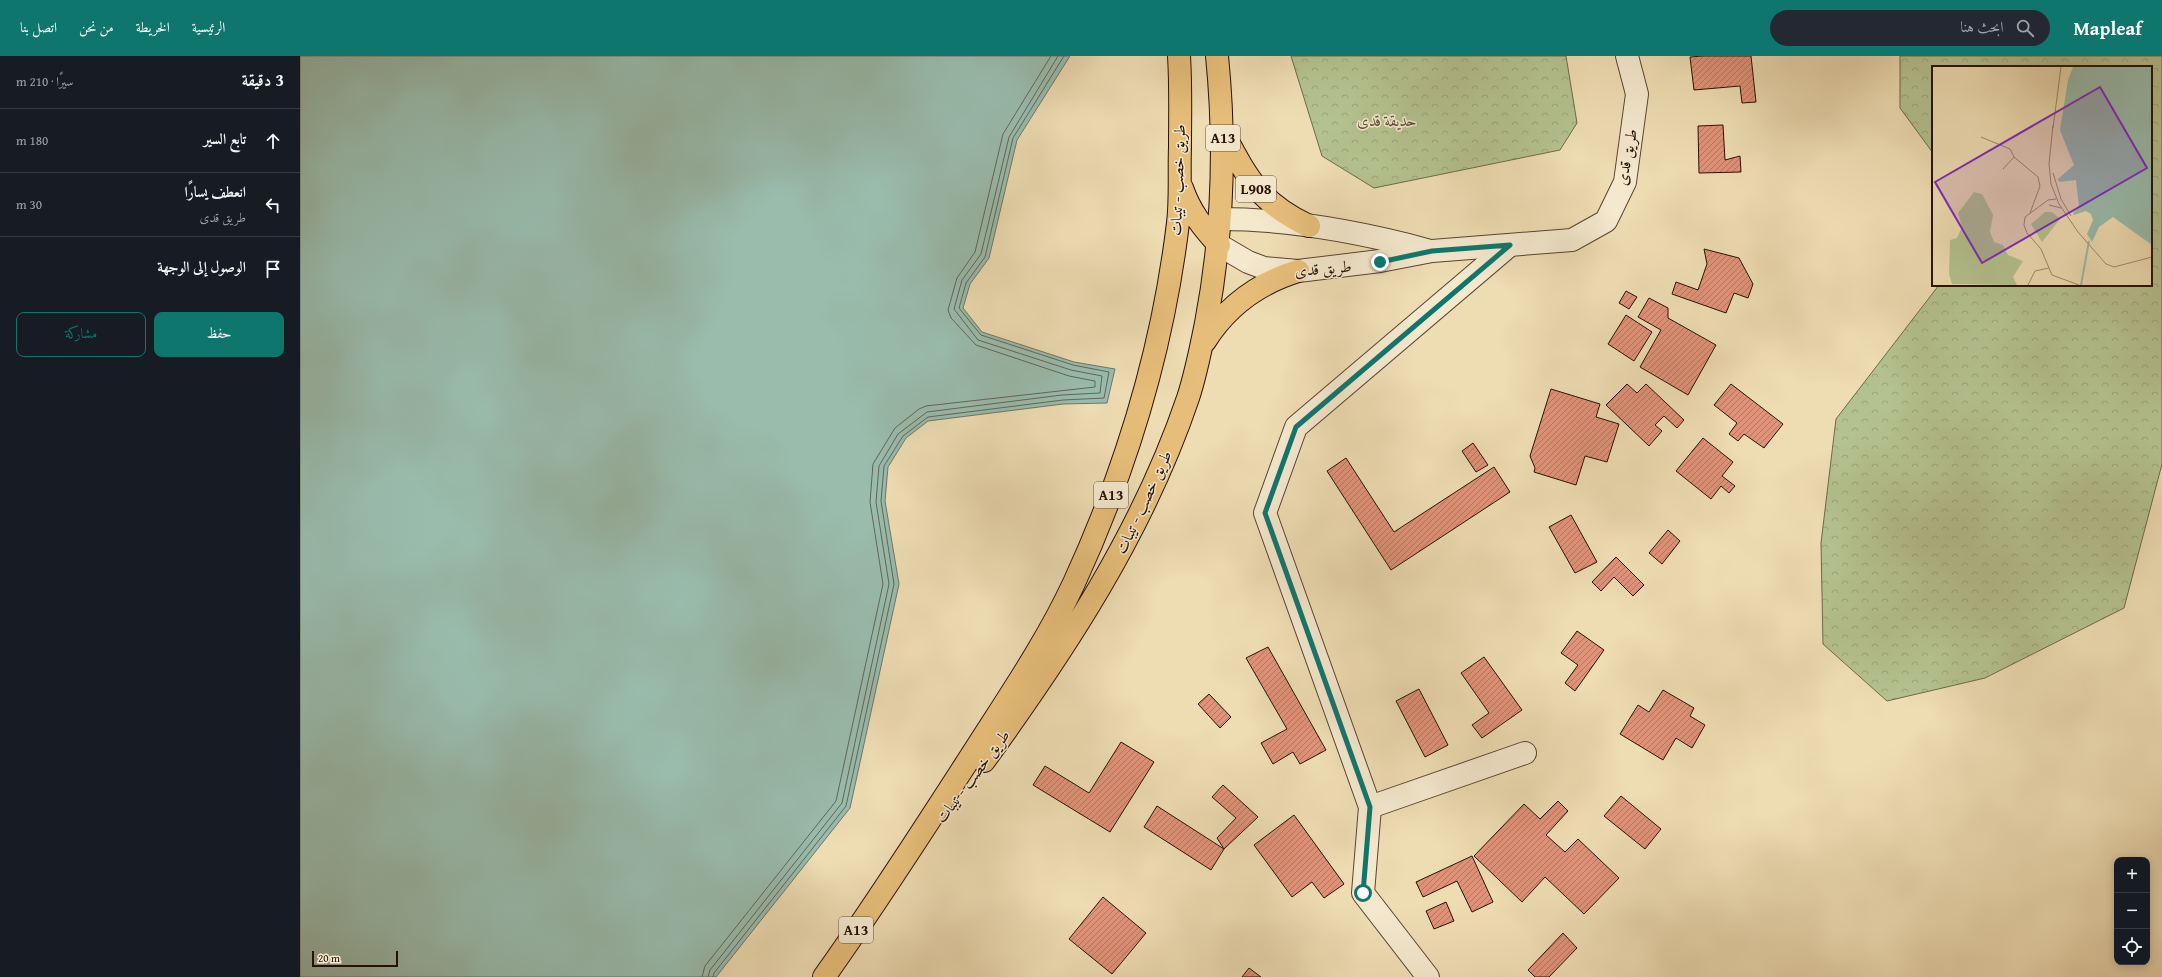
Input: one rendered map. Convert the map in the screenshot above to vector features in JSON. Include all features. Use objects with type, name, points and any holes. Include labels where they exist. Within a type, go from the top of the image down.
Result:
[{"type":"highway","name":"طريق خصب - تيبات","points":[[824,977],[889,883],[1029,665],[1073,585],[1115,484],[1136,421],[1154,356],[1178,222],[1180,182],[1179,56]]},
{"type":"highway","name":"طريق خصب - تيبات","points":[[889,883],[952,804],[1012,722],[1109,573],[1140,514],[1166,456],[1188,396],[1200,349],[1219,245],[1211,223],[1223,133],[1217,56]]},
{"type":"highway","name":"L908","points":[[1223,133],[1249,180],[1259,192],[1288,216],[1309,226]]},
{"type":"highway","points":[[1172,261],[1179,247],[1189,236],[1211,223],[1188,205],[1180,182]]},
{"type":"highway","name":"L908","points":[[1200,349],[1222,318],[1244,297],[1268,282],[1298,271]]},
{"type":"street","name":"طريق قدى","points":[[1219,245],[1233,254],[1259,266],[1281,271],[1298,271],[1380,262],[1432,251],[1572,240],[1606,221],[1625,182],[1637,94],[1627,56]]},
{"type":"street","name":"طريق قدى","points":[[1211,223],[1309,226],[1378,238],[1432,251]]},
{"type":"street","points":[[1428,977],[1363,893],[1370,807],[1265,513],[1296,427],[1510,245]]},
{"type":"street","points":[[1370,807],[1525,753]]},
{"type":"green space","name":"حديقة قدى","points":[[1291,56],[1566,56],[1577,123],[1560,150],[1374,188],[1322,156]]},
{"type":"green space","points":[[1900,56],[2162,56],[2162,464],[2124,608],[1985,678],[1887,701],[1823,644],[1821,543],[1836,419],[1938,286],[2152,286],[2152,66],[1932,66],[1932,152],[1900,108]]},
{"type":"water","points":[[300,56],[1070,56],[1017,140],[989,258],[970,284],[963,308],[982,332],[1074,362],[1115,369],[1107,403],[1063,404],[928,421],[906,438],[888,467],[885,501],[899,584],[850,808],[716,977],[300,977]]},
{"type":"building","points":[[1751,56],[1756,102],[1742,103],[1740,86],[1694,90],[1690,57]]},
{"type":"building","points":[[1723,125],[1725,160],[1740,156],[1741,172],[1699,173],[1698,126]]},
{"type":"building","points":[[1704,249],[1739,258],[1753,284],[1748,298],[1734,293],[1726,313],[1672,294],[1676,282],[1698,290],[1707,264]]},
{"type":"building","points":[[1626,291],[1637,297],[1629,309],[1619,303]]},
{"type":"building","points":[[1649,298],[1668,308],[1668,318],[1716,345],[1688,395],[1640,367],[1661,330],[1638,317]]},
{"type":"building","points":[[1626,315],[1652,332],[1634,361],[1608,344]]},
{"type":"building","points":[[1627,384],[1637,393],[1646,384],[1684,420],[1677,428],[1664,416],[1655,425],[1662,431],[1649,446],[1606,405]]},
{"type":"building","points":[[1731,384],[1783,424],[1764,448],[1744,434],[1738,441],[1729,434],[1737,423],[1714,405]]},
{"type":"building","points":[[1551,389],[1600,404],[1596,417],[1619,424],[1607,462],[1585,456],[1576,485],[1534,472],[1535,468],[1530,456]]},
{"type":"building","points":[[1703,438],[1733,462],[1722,476],[1735,486],[1729,493],[1721,486],[1711,499],[1676,471]]},
{"type":"building","points":[[1473,443],[1488,465],[1476,472],[1462,451]]},
{"type":"building","points":[[1346,458],[1394,532],[1494,467],[1510,492],[1391,570],[1327,471]]},
{"type":"building","points":[[1571,515],[1597,562],[1575,573],[1549,527]]},
{"type":"building","points":[[1668,530],[1680,541],[1662,564],[1649,553]]},
{"type":"building","points":[[1616,557],[1644,585],[1633,596],[1614,577],[1601,591],[1592,582]]},
{"type":"building","points":[[1577,631],[1604,650],[1575,691],[1565,683],[1578,665],[1561,653]]},
{"type":"building","points":[[1268,647],[1326,750],[1300,764],[1293,752],[1273,764],[1261,743],[1287,729],[1246,658]]},
{"type":"building","points":[[1484,657],[1522,710],[1482,738],[1472,725],[1489,713],[1461,673]]},
{"type":"building","points":[[1419,689],[1448,745],[1425,757],[1396,701]]},
{"type":"building","points":[[1663,690],[1694,708],[1690,716],[1705,725],[1692,748],[1676,738],[1663,760],[1620,734],[1638,705],[1649,712]]},
{"type":"building","points":[[1209,694],[1231,717],[1220,728],[1198,704]]},
{"type":"building","points":[[1121,742],[1154,762],[1110,832],[1033,785],[1045,766],[1089,793]]},
{"type":"building","points":[[1223,785],[1258,817],[1224,849],[1217,838],[1236,818],[1212,797]]},
{"type":"building","points":[[1621,796],[1661,829],[1645,849],[1604,816]]},
{"type":"building","points":[[1558,801],[1568,811],[1546,835],[1565,852],[1578,839],[1619,878],[1584,914],[1545,877],[1522,902],[1474,856],[1524,804],[1540,819]]},
{"type":"building","points":[[1157,806],[1224,849],[1211,870],[1144,827]]},
{"type":"building","points":[[1294,815],[1344,884],[1324,898],[1312,882],[1292,897],[1254,845]]},
{"type":"building","points":[[1472,856],[1493,902],[1472,912],[1457,881],[1423,897],[1416,882]]},
{"type":"building","points":[[1103,897],[1146,933],[1112,974],[1069,939]]},
{"type":"building","points":[[1446,902],[1454,921],[1434,929],[1426,911]]},
{"type":"building","points":[[1563,933],[1577,948],[1549,977],[1535,977],[1528,970]]},
{"type":"building","points":[[1249,968],[1261,977],[1242,977]]},
{"type":"route","points":[[1363,893],[1370,807],[1265,513],[1296,427],[1510,245],[1432,251],[1380,262]]}]
